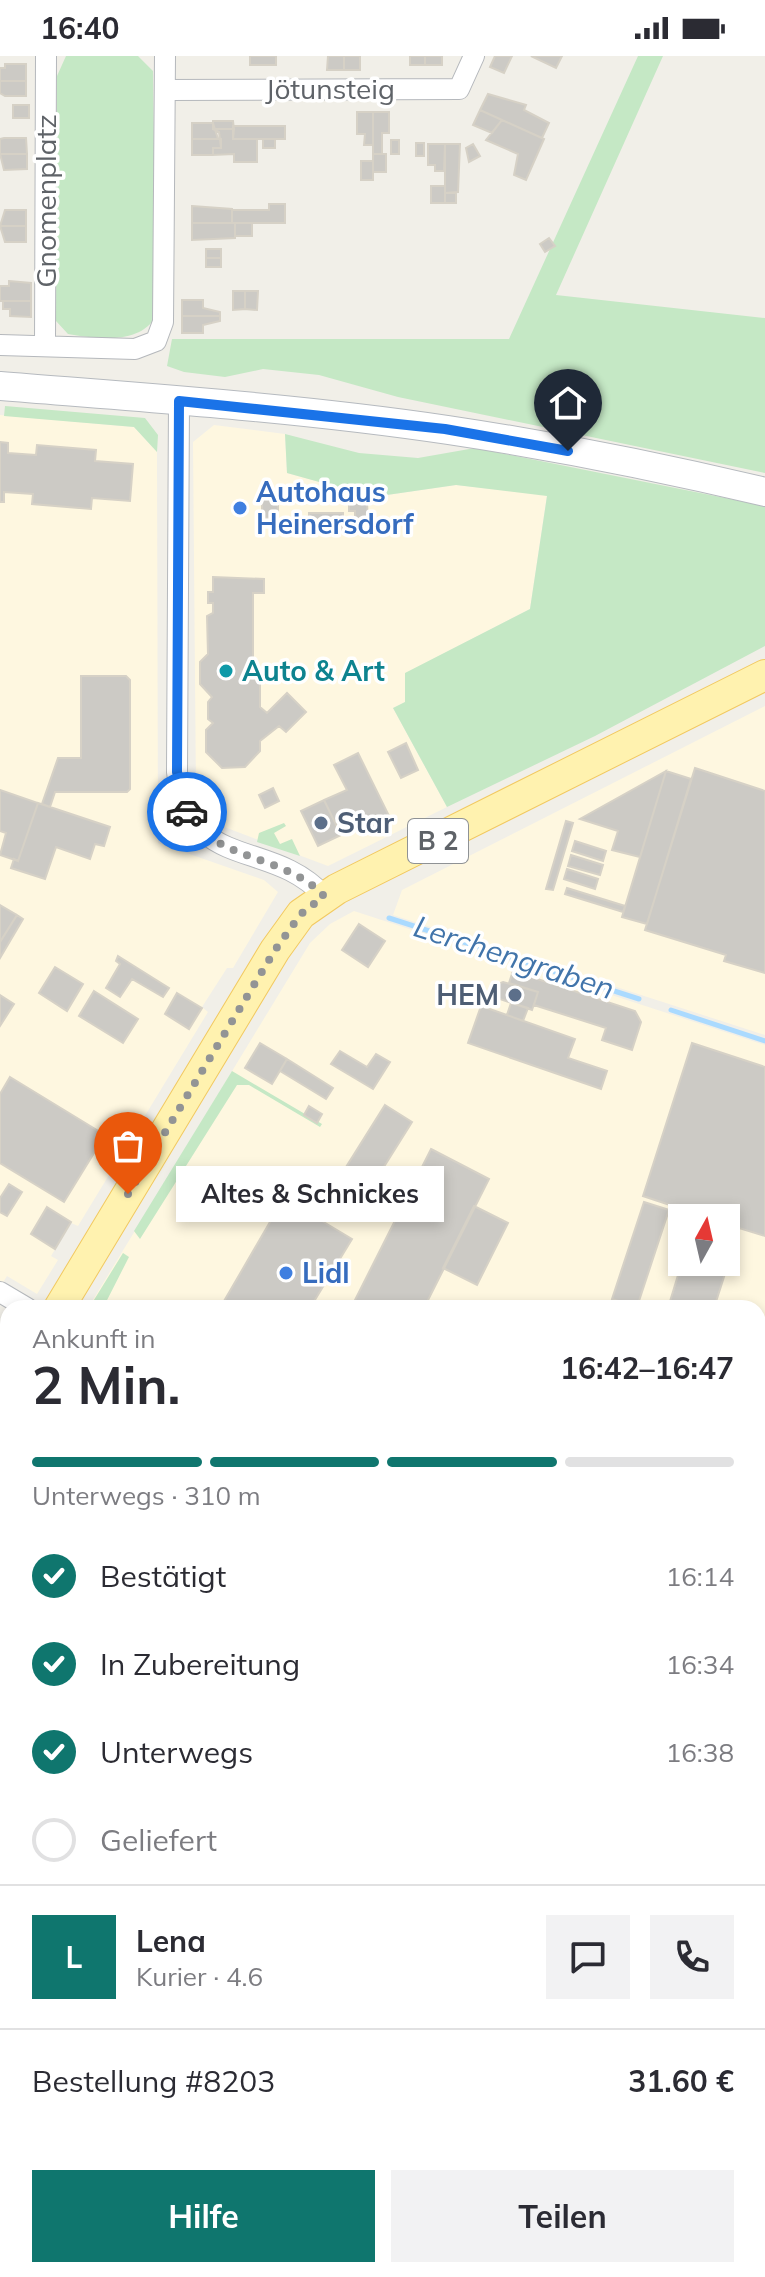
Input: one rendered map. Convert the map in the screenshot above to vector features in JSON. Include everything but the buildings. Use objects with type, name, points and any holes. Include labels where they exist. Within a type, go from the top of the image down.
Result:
[{"type":"main road","points":[[0,386],[179,401],[459,432],[664,468],[765,492]]},
{"type":"main road","name":"B 2","points":[[64,1300],[275,950],[301,914],[330,893],[765,675]]},
{"type":"street","name":"Gnomenplatz","points":[[45,345],[46,56]]},
{"type":"street","points":[[0,345],[135,349],[156,341],[163,322],[165,56]]},
{"type":"street","name":"Jötunsteig","points":[[165,90],[459,89],[474,56]]},
{"type":"street","points":[[179,401],[177,758],[182,799],[202,833],[218,843],[294,871],[330,893]]},
{"type":"shaded area","points":[[0,415],[134,427],[157,452],[158,843],[264,880],[278,892],[233,968],[227,968],[202,1007],[208,1012],[78,1226],[71,1223],[51,1256],[58,1260],[37,1294],[7,1276],[0,1287]]},
{"type":"shaded area","points":[[214,425],[285,434],[287,473],[373,497],[456,485],[547,495],[530,609],[406,673],[405,702],[393,708],[447,807],[328,866],[219,825],[211,820],[196,794],[193,442]]},
{"type":"shaded area","points":[[765,706],[765,1035],[393,915],[402,890]]},
{"type":"shaded area","points":[[354,911],[765,1045],[765,1300],[93,1300],[310,943],[330,924]]},
{"type":"green space","points":[[66,56],[138,56],[153,71],[156,316],[140,332],[129,336],[104,338],[68,334],[56,321],[57,76]]},
{"type":"green space","points":[[638,56],[663,56],[556,295],[765,318],[765,473],[398,397],[319,375],[263,369],[225,377],[184,372],[167,366],[172,339],[509,339]]},
{"type":"green space","points":[[5,406],[145,418],[158,435],[157,452],[134,427],[4,416]]},
{"type":"green space","points":[[285,434],[359,453],[418,458],[475,448],[765,506],[765,646],[595,736],[447,807],[393,708],[405,702],[405,673],[530,609],[547,496],[456,485],[373,497],[287,473]]},
{"type":"green space","points":[[284,823],[286,826],[274,833],[280,844],[292,839],[300,856],[257,842],[259,833]]},
{"type":"green space","points":[[232,1071],[322,1124],[320,1127],[249,1085],[237,1085],[140,1239],[134,1231]]},
{"type":"green space","points":[[123,1253],[129,1257],[107,1300],[94,1300]]},
{"type":"waterway","name":"Lerchengraben","points":[[389,918],[639,999]]},
{"type":"waterway","name":"Lerchengraben","points":[[671,1010],[765,1041]]},
{"type":"way so far","points":[[128,1194],[275,950],[301,914],[324,896],[310,881],[294,871],[218,843],[202,833],[187,812]]},
{"type":"place","name":"Autohaus Heinersdorf","points":[[240,508]]},
{"type":"place","name":"Auto & Art","points":[[226,671]]},
{"type":"place","name":"Star","points":[[321,823]]},
{"type":"place","name":"HEM","points":[[515,995]]},
{"type":"place","name":"Altes & Schnickes","points":[[128,1194]]},
{"type":"place","name":"Lidl","points":[[286,1273]]},
{"type":"route","points":[[187,812],[177,772],[176,437],[179,401],[445,429],[568,451]]}]
